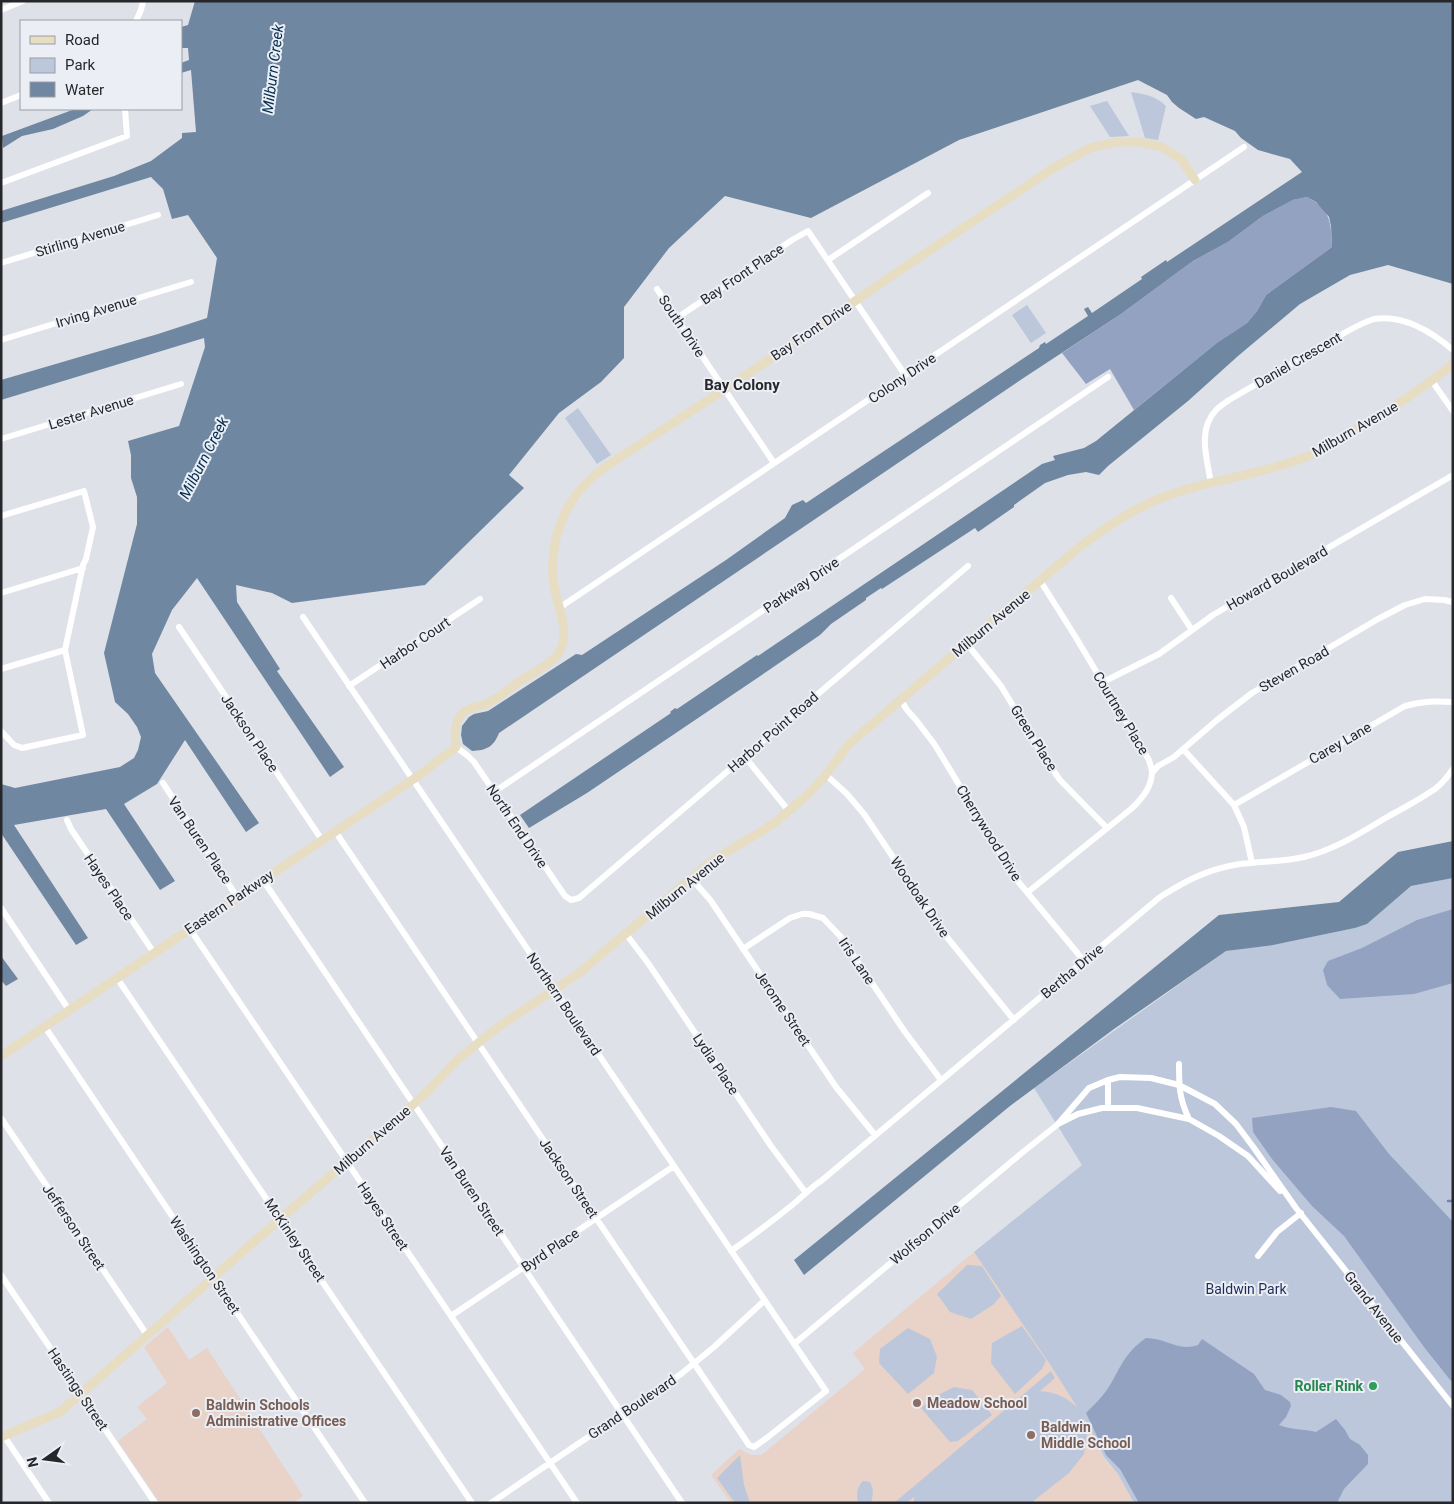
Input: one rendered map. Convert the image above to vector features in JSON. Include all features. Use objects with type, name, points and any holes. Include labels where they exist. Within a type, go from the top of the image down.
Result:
[{"type":"main road","name":"Bay Front Drive","points":[[456,747],[455,728],[457,720],[463,712],[469,708],[487,704],[560,653],[565,634],[553,582],[554,545],[563,516],[575,496],[589,480],[608,465],[725,389],[1050,170],[1090,148],[1116,142],[1139,142],[1162,147],[1181,159],[1195,180]]},
{"type":"main road","name":"Milburn Avenue","points":[[3,1437],[60,1412],[414,1104],[457,1060],[496,1028],[579,973],[713,860],[762,831],[806,796],[824,777],[849,744],[1106,526],[1150,502],[1175,492],[1275,468],[1306,457],[1394,407],[1453,364]]},
{"type":"main road","name":"Eastern Parkway","points":[[1,1056],[412,779],[456,747]]},
{"type":"street","points":[[1,10],[23,1]]},
{"type":"street","points":[[136,20],[144,1]]},
{"type":"street","points":[[1,103],[20,95]]},
{"type":"street","points":[[1,183],[127,136],[125,110]]},
{"type":"street","name":"Colony Drive","points":[[559,608],[1244,146]]},
{"type":"street","points":[[905,375],[828,260],[928,193]]},
{"type":"street","name":"Stirling Avenue","points":[[1,263],[158,215]]},
{"type":"street","name":"Bay Front Place","points":[[677,318],[808,231],[828,260]]},
{"type":"street","name":"Irving Avenue","points":[[1,340],[191,282]]},
{"type":"street","name":"South Drive","points":[[657,289],[774,463]]},
{"type":"street","name":"Daniel Crescent","points":[[1211,483],[1204,439],[1207,424],[1216,410],[1229,400],[1362,323],[1387,318],[1410,323],[1441,339],[1453,350]]},
{"type":"street","name":"Parkway Drive","points":[[494,792],[1108,377]]},
{"type":"street","points":[[1432,381],[1453,410]]},
{"type":"street","name":"Lester Avenue","points":[[1,439],[181,384]]},
{"type":"street","name":"Howard Boulevard","points":[[1104,682],[1159,654],[1192,630],[1260,587],[1453,475]]},
{"type":"street","points":[[1,516],[84,491],[93,527],[65,650],[83,736],[22,748],[14,745],[1,731]]},
{"type":"street","name":"Harbor Point Road","points":[[579,898],[968,566]]},
{"type":"street","points":[[1,593],[84,568]]},
{"type":"street","name":"Courtney Place","points":[[1028,892],[1141,800],[1152,773],[1149,760],[1104,682],[1041,582]]},
{"type":"street","points":[[1171,598],[1192,630]]},
{"type":"street","name":"Harbor Court","points":[[349,686],[480,599]]},
{"type":"street","name":"Steven Road","points":[[1152,773],[1158,766],[1174,757],[1252,693],[1378,619],[1405,605],[1425,599],[1453,602]]},
{"type":"street","name":"Northern Boulevard","points":[[302,617],[826,1391]]},
{"type":"street","name":"Jackson Place","points":[[179,627],[322,840]]},
{"type":"street","name":"Green Place","points":[[967,644],[1001,686],[1060,780],[1107,828]]},
{"type":"street","points":[[1,670],[65,650]]},
{"type":"street","name":"Cherrywood Drive","points":[[901,700],[906,710],[935,745],[1008,867],[1084,961]]},
{"type":"street","name":"Carey Lane","points":[[1234,805],[1405,706],[1431,700],[1453,702]]},
{"type":"street","name":"North End Drive","points":[[456,747],[474,762],[565,896],[571,900],[579,898]]},
{"type":"street","points":[[1183,749],[1234,805],[1244,828],[1252,863]]},
{"type":"street","points":[[745,757],[788,810]]},
{"type":"street","name":"Bertha Drive","points":[[731,1251],[806,1193],[1160,897],[1186,881],[1212,870],[1252,863],[1302,858],[1320,853],[1347,841],[1436,788],[1453,770]]},
{"type":"street","name":"Woodoak Drive","points":[[825,774],[847,794],[864,814],[946,936],[1014,1020]]},
{"type":"street","name":"Van Buren Place","points":[[162,784],[238,896]]},
{"type":"street","name":"Hayes Place","points":[[67,820],[71,829],[154,953]]},
{"type":"street","name":"Jackson Street","points":[[335,831],[749,1445],[754,1446],[768,1437],[826,1391]]},
{"type":"street","name":"Jerome Street","points":[[692,879],[711,901],[836,1087],[875,1135]]},
{"type":"street","name":"Van Buren Street","points":[[263,880],[682,1503]]},
{"type":"street","points":[[1,908],[70,1010]]},
{"type":"street","name":"Iris Lane","points":[[744,949],[790,918],[809,914],[823,918],[841,937],[905,1032],[941,1080]]},
{"type":"street","name":"Hayes Street","points":[[190,929],[577,1503]]},
{"type":"street","name":"Lydia Place","points":[[626,934],[648,963],[771,1146],[806,1193]]},
{"type":"street","name":"McKinley Street","points":[[117,978],[472,1503]]},
{"type":"street","name":"Washington Street","points":[[45,1027],[365,1503]]},
{"type":"street","points":[[1179,1064],[1179,1085],[1182,1102],[1190,1119]]},
{"type":"street","name":"Wolfson Drive","points":[[1057,1125],[1090,1088],[1108,1080],[1120,1077],[1143,1078],[1179,1085],[1215,1104],[1236,1124],[1298,1210]]},
{"type":"street","points":[[1108,1080],[1108,1108]]},
{"type":"street","name":"Wolfson Drive","points":[[794,1344],[1022,1152],[1057,1125],[1078,1114],[1102,1108],[1137,1108],[1190,1119],[1248,1156],[1298,1210]]},
{"type":"street","name":"Jefferson Street","points":[[1,1118],[147,1335]]},
{"type":"street","name":"Byrd Place","points":[[451,1316],[674,1166]]},
{"type":"street","points":[[1258,1256],[1298,1210]]},
{"type":"street","name":"Grand Avenue","points":[[1298,1210],[1453,1406]]},
{"type":"street","name":"Hastings Street","points":[[1,1275],[155,1503]]},
{"type":"street","name":"Grand Boulevard","points":[[490,1503],[681,1374],[714,1347],[764,1301]]},
{"type":"street","points":[[3,1437],[49,1503]]},
{"type":"shaded area","points":[[1307,197],[1321,207],[1328,218],[1332,247],[1266,295],[1257,311],[1247,323],[1218,342],[1134,410],[1110,369],[1086,384],[1062,353],[1121,314],[1193,261],[1228,242],[1263,216],[1293,200]]},
{"type":"shaded area","points":[[1453,909],[1453,983],[1414,994],[1340,999],[1327,985],[1323,970],[1328,961],[1362,948],[1417,920]]},
{"type":"shaded area","points":[[1331,1107],[1356,1111],[1389,1154],[1453,1222],[1453,1382],[1424,1347],[1344,1236],[1312,1206],[1272,1159],[1253,1132],[1252,1118]]},
{"type":"shaded area","name":"Meadow School","points":[[974,1252],[1053,1369],[1090,1428],[1103,1457],[1118,1474],[1134,1503],[731,1503],[711,1475],[739,1449],[751,1455],[764,1453],[865,1369],[853,1353]]},
{"type":"shaded area","name":"Baldwin Schools Administrative Offices","points":[[168,1327],[189,1360],[207,1348],[303,1496],[293,1503],[160,1503],[118,1441],[147,1419],[137,1407],[167,1383],[144,1347]]},
{"type":"shaded area","points":[[1146,1338],[1184,1347],[1198,1345],[1202,1339],[1254,1374],[1265,1390],[1281,1395],[1290,1402],[1291,1406],[1286,1417],[1279,1425],[1316,1432],[1336,1419],[1350,1439],[1360,1445],[1368,1455],[1368,1464],[1344,1489],[1337,1503],[1139,1503],[1120,1469],[1106,1455],[1086,1413],[1107,1390],[1127,1356]]},
{"type":"green space","points":[[1131,92],[1150,96],[1166,106],[1158,140],[1145,138]]},
{"type":"green space","points":[[1107,101],[1129,136],[1110,137],[1090,106]]},
{"type":"green space","points":[[1027,305],[1046,333],[1031,343],[1012,315]]},
{"type":"green space","points":[[578,408],[611,455],[597,464],[565,418]]},
{"type":"green space","name":"Baldwin Park","points":[[1453,878],[1453,1503],[1134,1503],[1118,1474],[1104,1457],[1084,1418],[1087,1434],[1084,1454],[1069,1473],[1031,1503],[914,1503],[914,1497],[906,1503],[894,1503],[1051,1371],[1055,1378],[1040,1391],[1060,1396],[1077,1407],[974,1252],[1082,1165],[1034,1088],[1226,951],[1288,942],[1355,928],[1367,924],[1411,886]]},
{"type":"green space","points":[[967,1265],[982,1266],[1001,1296],[994,1304],[971,1319],[950,1312],[937,1294]]},
{"type":"green space","points":[[1022,1326],[1046,1360],[1042,1369],[1015,1394],[991,1363],[992,1343]]},
{"type":"green space","points":[[908,1328],[930,1339],[937,1357],[934,1373],[908,1394],[879,1363],[880,1349]]},
{"type":"green space","points":[[954,1387],[972,1390],[992,1415],[958,1441],[950,1442],[921,1408],[934,1397]]},
{"type":"green space","points":[[740,1455],[744,1485],[750,1503],[735,1503],[717,1478]]},
{"type":"green space","points":[[863,1481],[870,1482],[873,1492],[871,1503],[858,1503],[859,1486]]},
{"type":"water","name":"Milburn Creek","points":[[195,1],[1453,1],[1453,284],[1388,265],[1350,275],[1300,304],[1099,475],[1086,472],[1068,475],[1045,483],[978,532],[975,528],[866,598],[866,600],[831,624],[820,635],[769,670],[587,793],[529,828],[520,815],[671,713],[675,708],[677,709],[758,656],[1042,464],[1055,460],[1053,456],[1084,448],[1096,441],[1218,342],[1247,323],[1257,311],[1266,295],[1332,247],[1329,217],[1316,202],[1307,197],[1293,200],[1263,216],[1228,242],[1193,261],[1121,314],[499,733],[492,745],[481,750],[472,751],[463,744],[461,735],[462,726],[469,717],[488,711],[576,654],[582,655],[726,560],[785,518],[792,505],[803,500],[806,503],[1039,348],[1040,345],[1045,342],[1046,344],[1088,316],[1084,309],[1088,307],[1092,313],[1166,260],[1167,262],[1302,172],[1290,159],[1258,150],[1241,138],[1235,131],[1204,117],[1196,119],[1179,108],[1167,95],[1138,80],[959,140],[811,218],[725,196],[669,248],[624,307],[624,358],[601,382],[559,413],[509,475],[524,488],[425,585],[292,603],[272,593],[236,585],[237,602],[280,669],[277,671],[344,767],[330,777],[197,578],[172,610],[152,654],[155,673],[259,823],[246,832],[185,740],[157,784],[124,804],[175,881],[160,890],[106,809],[14,825],[88,938],[76,945],[1,833],[1,784],[15,788],[120,767],[134,758],[138,750],[141,737],[128,714],[115,702],[104,653],[137,524],[137,497],[131,478],[131,455],[128,441],[179,426],[205,347],[204,338],[1,400],[1,380],[207,318],[217,258],[188,215],[172,219],[163,189],[151,177],[1,223],[1,211],[114,176],[151,161],[182,138],[182,133],[196,132],[191,70],[182,73],[182,63],[189,60],[188,48],[182,48],[182,27],[188,25]]},
{"type":"water","points":[[72,110],[92,110],[83,116],[53,129],[22,136],[3,148],[2,136]]},
{"type":"water","points":[[1453,841],[1453,878],[1411,886],[1367,924],[1355,928],[1273,945],[1226,951],[1114,1029],[1010,1106],[804,1275],[794,1260],[1219,915],[1339,902],[1398,852]]},
{"type":"water","points":[[1,956],[18,979],[6,986],[1,980]]},
{"type":"waterway","points":[[1448,1201],[1453,1201]]},
{"type":"place","name":"Roller Rink","points":[[1373,1386]]},
{"type":"place","name":"Meadow School","points":[[917,1403]]},
{"type":"place","name":"Baldwin Schools Administrative Offices","points":[[196,1413]]},
{"type":"place","name":"Baldwin Middle School","points":[[1031,1435]]},
{"type":"district","name":"Bay Colony","points":[[742,385]]}]
